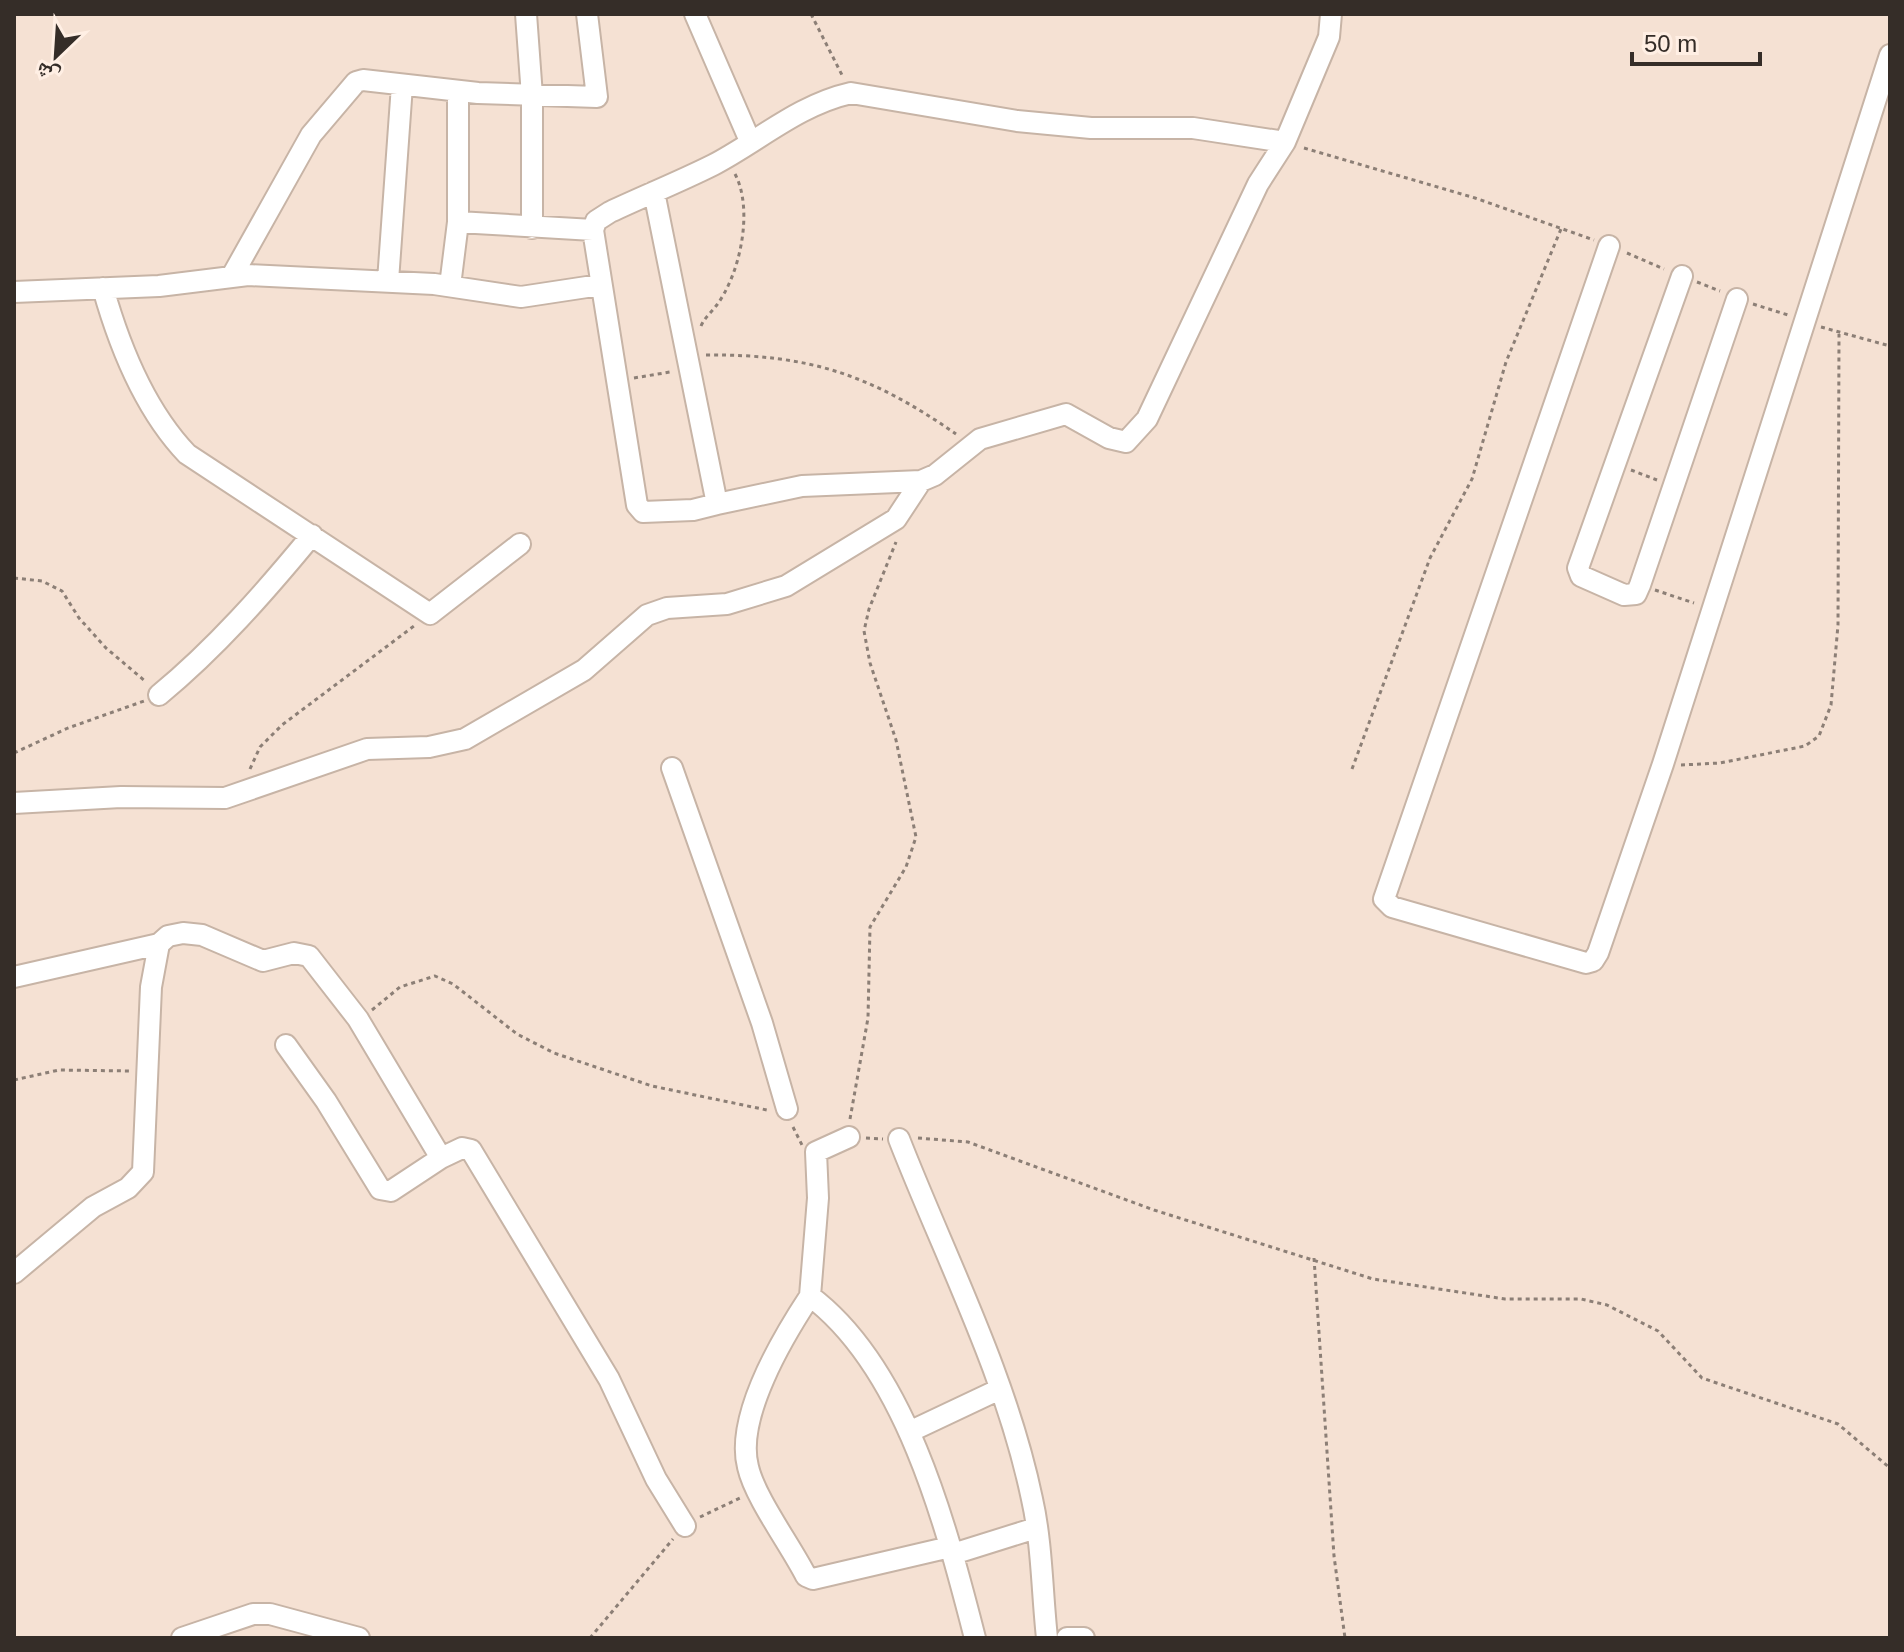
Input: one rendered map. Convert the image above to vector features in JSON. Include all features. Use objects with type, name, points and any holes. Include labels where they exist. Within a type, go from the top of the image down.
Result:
[{"type":"street","points":[[526,14],[532,96],[532,228]]},
{"type":"street","points":[[232,276],[311,135],[341,98],[363,80],[458,91],[597,97],[587,14]]},
{"type":"street","points":[[695,14],[750,141]]},
{"type":"street","points":[[1285,142],[1193,128],[1091,128],[1017,121],[851,93],[830,98],[726,157],[610,212],[596,221],[593,230],[615,381],[640,511],[693,510],[802,486],[921,481],[935,475],[972,445],[1003,430],[1066,414],[1119,442],[1137,434],[1159,397],[1258,184],[1285,142],[1329,37],[1331,14]]},
{"type":"street","points":[[1609,246],[1384,901],[1447,924],[1579,961],[1593,961],[1663,764],[1890,55]]},
{"type":"street","points":[[388,281],[402,85]]},
{"type":"street","points":[[450,286],[458,222],[458,91]]},
{"type":"street","points":[[654,192],[696,356],[717,504]]},
{"type":"street","points":[[458,222],[593,230]]},
{"type":"street","points":[[14,292],[159,286],[232,276],[388,281],[450,286],[521,297],[600,285]]},
{"type":"street","points":[[1682,276],[1578,570],[1581,576],[1624,595],[1636,594],[1640,585],[1737,299]]},
{"type":"street","points":[[103,288],[114,329],[166,432],[187,454],[430,614],[520,544]]},
{"type":"street","points":[[14,803],[121,797],[192,800],[239,793],[367,749],[429,747],[465,739],[584,670],[647,615],[667,608],[727,604],[786,586],[896,519],[921,481]]},
{"type":"street","points":[[159,695],[193,667],[312,535]]},
{"type":"street","points":[[672,768],[762,1023],[787,1109]]},
{"type":"street","points":[[14,977],[159,944],[168,936],[183,933],[202,935],[263,961],[303,953],[309,956],[358,1019],[441,1158]]},
{"type":"street","points":[[14,1273],[93,1207],[118,1195],[139,1177],[146,1157],[146,1072],[151,987],[159,944]]},
{"type":"street","points":[[286,1045],[326,1101],[380,1189],[391,1191],[441,1158],[466,1148],[485,1171],[609,1379],[656,1479],[685,1526]]},
{"type":"street","points":[[849,1137],[816,1152],[818,1198],[810,1296],[777,1350],[752,1416],[746,1446],[747,1465],[810,1579],[952,1550],[1036,1528]]},
{"type":"street","points":[[899,1139],[1000,1389],[1027,1479],[1036,1528],[1047,1638]]},
{"type":"street","points":[[810,1296],[832,1315],[864,1354],[894,1400],[909,1432],[952,1550],[975,1638]]},
{"type":"street","points":[[909,1432],[1000,1389]]},
{"type":"street","points":[[182,1638],[253,1614],[270,1614],[359,1638]]},
{"type":"street","points":[[1067,1638],[1084,1638]]},
{"type":"path","points":[[811,14],[851,93]]},
{"type":"path","points":[[1285,142],[1475,198],[1609,246],[1737,299],[1839,334],[1890,346]]},
{"type":"path","points":[[698,332],[704,317],[717,306],[739,256],[745,211],[738,180],[726,157]]},
{"type":"path","points":[[1352,769],[1430,558],[1472,479],[1506,362],[1561,229]]},
{"type":"path","points":[[1663,764],[1720,763],[1794,750],[1816,740],[1823,727],[1836,686],[1839,334]]},
{"type":"path","points":[[615,381],[696,356],[740,355],[829,367],[876,385],[972,445]]},
{"type":"path","points":[[1617,465],[1672,485]]},
{"type":"path","points":[[896,519],[894,550],[869,609],[864,631],[870,663],[896,740],[916,837],[906,867],[870,927],[868,1018],[849,1137],[934,1137],[968,1142],[1154,1210],[1373,1279],[1505,1299],[1581,1299],[1607,1305],[1658,1331],[1702,1378],[1838,1424],[1890,1468]]},
{"type":"path","points":[[14,578],[42,581],[62,591],[79,618],[106,648],[159,695],[68,728],[14,753]]},
{"type":"path","points":[[1640,585],[1713,609]]},
{"type":"path","points":[[239,793],[260,747],[282,725],[430,614]]},
{"type":"path","points":[[358,1019],[400,987],[435,976],[453,984],[517,1034],[609,1074],[753,1108],[787,1109],[798,1141],[816,1152]]},
{"type":"path","points":[[14,1080],[59,1070],[146,1072]]},
{"type":"path","points":[[1314,1258],[1334,1556],[1345,1638]]},
{"type":"path","points":[[590,1638],[685,1526],[759,1490]]}]
